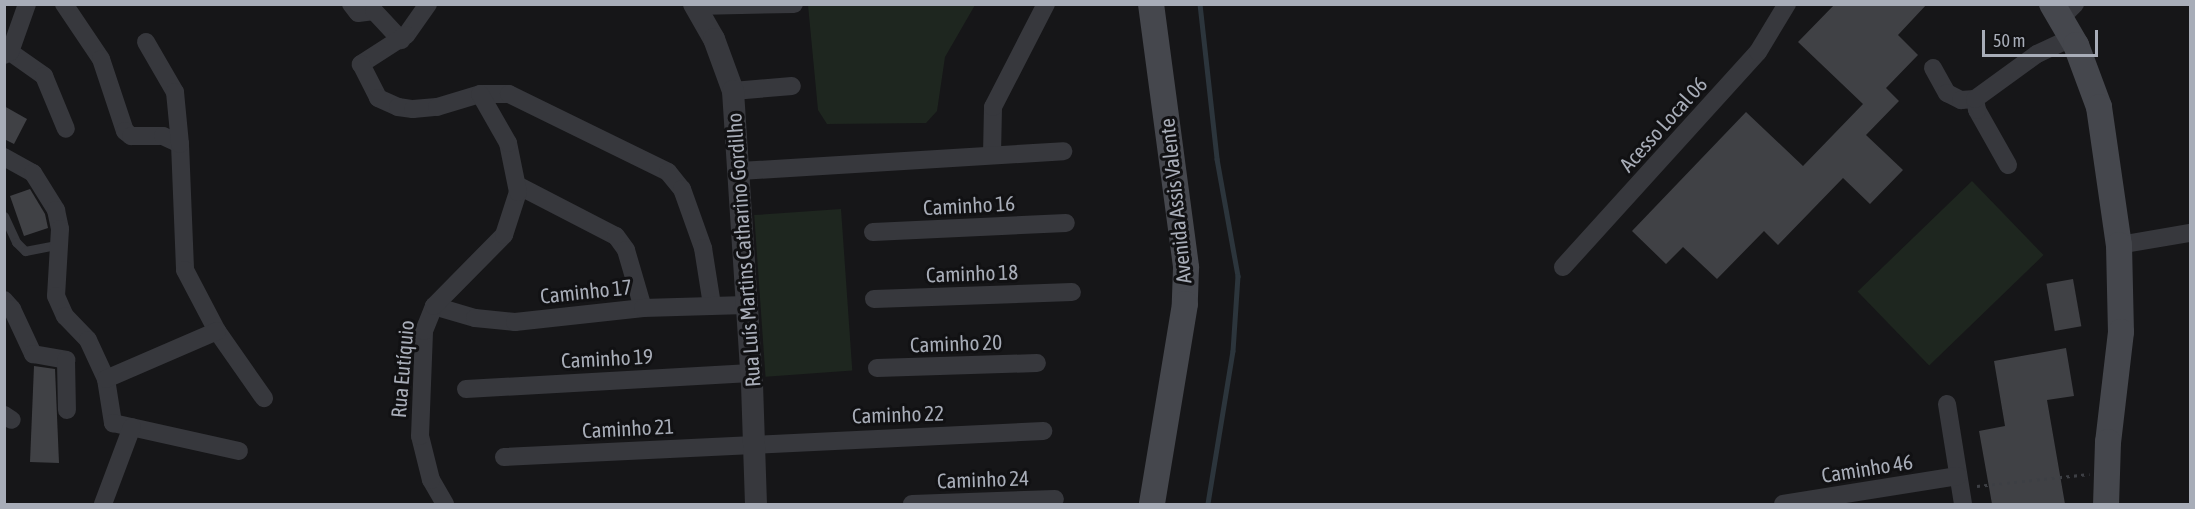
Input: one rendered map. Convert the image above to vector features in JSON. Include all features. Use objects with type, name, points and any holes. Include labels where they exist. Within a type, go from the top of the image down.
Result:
[{"type":"main road","name":"Avenida Assis Valente","points":[[1151,4],[1186,268],[1185,304],[1152,504]]},
{"type":"main road","points":[[2065,16],[2089,78],[2106,138],[2119,245],[2121,332],[2106,472],[2106,504]]},
{"type":"street","points":[[27,4],[7,54],[44,76],[66,129]]},
{"type":"street","points":[[64,4],[101,59],[120,107],[122,126],[131,136],[163,136],[180,144]]},
{"type":"street","points":[[351,4],[358,13],[374,11],[400,39]]},
{"type":"street","points":[[428,4],[400,39],[361,64],[378,98],[398,107],[437,107],[480,94],[518,98],[668,172],[684,195],[703,248],[712,305]]},
{"type":"street","points":[[695,5],[794,4]]},
{"type":"street","points":[[992,155],[993,107],[1047,4]]},
{"type":"street","name":"Acesso Local 06","points":[[1563,267],[1758,52],[1786,4]]},
{"type":"street","name":"Rua Luís Martins Catharino Gordilho","points":[[695,5],[714,39],[733,91],[740,171],[755,443],[756,504]]},
{"type":"street","points":[[1933,68],[1947,93],[1961,100],[1975,99],[2037,54],[2065,16]]},
{"type":"street","points":[[147,42],[175,92],[180,144],[183,263],[217,331],[264,398]]},
{"type":"street","points":[[733,91],[792,86]]},
{"type":"street","name":"Rua Eutíquio","points":[[445,504],[431,480],[420,436],[424,332],[434,306],[504,235],[516,202],[517,185],[508,143],[480,94]]},
{"type":"street","points":[[1975,99],[1977,110],[2008,165]]},
{"type":"street","points":[[740,171],[1062,151]]},
{"type":"street","points":[[4,157],[33,173],[49,194],[56,210],[60,244],[55,277],[60,308],[88,340],[106,379],[108,409],[113,423],[239,452]]},
{"type":"street","points":[[517,185],[616,236],[626,250],[643,308]]},
{"type":"street","name":"Caminho 16","points":[[873,232],[1066,223]]},
{"type":"street","points":[[2119,245],[2190,233]]},
{"type":"street","name":"Caminho 18","points":[[874,298],[1072,292]]},
{"type":"street","points":[[4,300],[12,309],[33,354],[66,360],[67,410]]},
{"type":"street","name":"Caminho 17","points":[[434,306],[475,318],[515,322],[643,308],[746,305]]},
{"type":"street","points":[[106,379],[217,331]]},
{"type":"street","name":"Caminho 20","points":[[877,369],[1036,363]]},
{"type":"street","name":"Caminho 19","points":[[466,389],[751,373]]},
{"type":"street","points":[[1947,404],[1960,490]]},
{"type":"street","points":[[103,504],[132,427]]},
{"type":"street","name":"Caminho 22","points":[[755,443],[1043,431]]},
{"type":"street","name":"Caminho 21","points":[[504,457],[755,443]]},
{"type":"street","name":"Caminho 46","points":[[1783,504],[1960,490]]},
{"type":"street","name":"Caminho 24","points":[[912,504],[1055,499]]},
{"type":"lane","points":[[4,216],[21,249],[60,244]]},
{"type":"path","points":[[1960,490],[2106,472]]},
{"type":"shaded area","points":[[808,5],[975,5],[945,57],[937,111],[926,123],[827,124],[818,110]]},
{"type":"shaded area","points":[[1972,181],[2044,255],[1929,366],[1858,291]]},
{"type":"shaded area","points":[[841,209],[852,371],[766,377],[754,215]]},
{"type":"building","points":[[1835,4],[1927,4],[1898,35],[1918,55],[1886,88],[1899,101],[1866,135],[1903,170],[1870,204],[1843,178],[1778,245],[1764,231],[1717,279],[1683,247],[1666,264],[1632,231],[1746,112],[1803,166],[1863,104],[1798,42]]},
{"type":"building","points":[[4,106],[27,119],[14,144],[4,139]]},
{"type":"building","points":[[30,189],[45,214],[48,228],[24,236],[10,196]]},
{"type":"building","points":[[2073,279],[2081,326],[2055,331],[2046,284]]},
{"type":"building","points":[[2066,348],[2074,396],[2047,400],[2065,504],[1992,504],[1979,431],[2005,426],[1994,361]]},
{"type":"building","points":[[34,366],[55,369],[59,463],[30,462]]},
{"type":"waterway","points":[[1200,4],[1217,159],[1238,276],[1233,351],[1208,504]]}]
